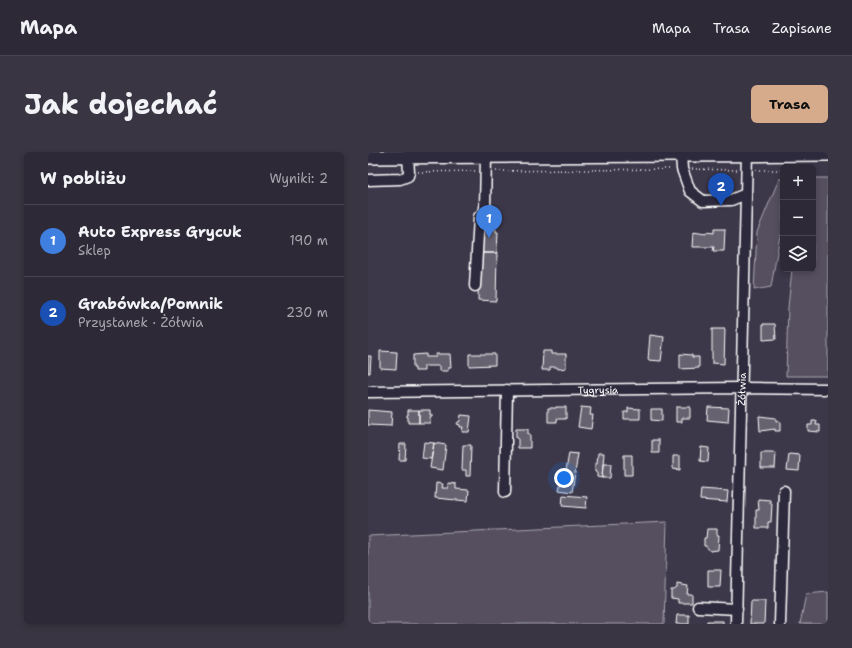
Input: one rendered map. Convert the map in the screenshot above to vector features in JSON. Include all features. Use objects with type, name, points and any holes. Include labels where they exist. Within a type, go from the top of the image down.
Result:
[{"type":"main road","points":[[368,157],[413,155],[486,156],[508,154],[828,154]]},
{"type":"street","name":"Żółwia","points":[[736,624],[747,153]]},
{"type":"street","points":[[681,154],[682,169],[690,192],[703,201],[731,200],[746,194]]},
{"type":"street","points":[[368,180],[400,179],[408,176],[413,155]]},
{"type":"street","points":[[475,286],[479,217],[485,210],[486,156]]},
{"type":"street","name":"Tygrysia","points":[[368,392],[741,388],[828,389]]},
{"type":"street","points":[[504,492],[507,390]]},
{"type":"street","points":[[780,624],[784,491]]},
{"type":"street","points":[[698,608],[737,609]]},
{"type":"path","points":[[409,172],[682,169],[780,170]]},
{"type":"shaded area","points":[[816,178],[828,178],[828,376],[786,376],[788,307],[792,272],[816,272]]},
{"type":"shaded area","points":[[780,179],[780,235],[771,287],[754,290],[757,232]]},
{"type":"shaded area","points":[[667,522],[664,624],[368,624],[368,536]]},
{"type":"shaded area","points":[[828,592],[828,624],[800,624],[806,594]]},
{"type":"building","points":[[485,229],[496,229],[496,232],[498,232],[497,253],[480,253],[483,232],[485,232]]},
{"type":"building","points":[[714,229],[725,229],[724,251],[713,251],[714,247],[692,247],[693,232],[706,234],[706,232],[714,233]]},
{"type":"building","points":[[479,253],[497,253],[496,301],[478,300]]},
{"type":"building","points":[[763,324],[775,324],[776,339],[763,340]]},
{"type":"building","points":[[712,329],[725,329],[724,364],[712,363]]},
{"type":"building","points":[[650,335],[664,337],[661,361],[648,360]]},
{"type":"building","points":[[380,351],[397,352],[396,369],[380,368]]},
{"type":"building","points":[[543,351],[551,351],[551,354],[566,354],[566,368],[558,369],[557,367],[550,367],[550,370],[542,370]]},
{"type":"building","points":[[426,354],[426,357],[436,357],[436,354],[450,354],[451,368],[448,368],[448,371],[439,371],[439,366],[424,366],[424,371],[415,371],[415,368],[413,368],[413,355]]},
{"type":"building","points":[[469,354],[495,354],[495,365],[469,366]]},
{"type":"building","points":[[680,354],[699,357],[699,368],[680,369]]},
{"type":"building","points":[[368,356],[371,356],[370,373],[368,373]]},
{"type":"building","points":[[566,407],[566,419],[557,419],[557,422],[548,422],[548,408]]},
{"type":"building","points":[[581,407],[591,408],[590,415],[593,415],[591,429],[578,427]]},
{"type":"building","points":[[676,407],[690,407],[690,418],[682,418],[682,422],[676,422]]},
{"type":"building","points":[[708,407],[729,408],[728,422],[707,420]]},
{"type":"building","points":[[628,408],[640,409],[640,419],[624,419],[624,412],[628,412]]},
{"type":"building","points":[[651,409],[662,409],[662,421],[651,420]]},
{"type":"building","points":[[368,410],[392,412],[391,426],[368,425]]},
{"type":"building","points":[[408,410],[419,410],[419,423],[408,423]]},
{"type":"building","points":[[419,410],[430,410],[430,415],[432,415],[432,417],[430,417],[430,423],[419,423]]},
{"type":"building","points":[[461,415],[471,416],[469,432],[462,432],[463,427],[460,427],[460,425],[457,424],[460,421]]},
{"type":"building","points":[[759,416],[776,418],[776,421],[780,421],[780,431],[775,431],[775,429],[760,431]]},
{"type":"building","points":[[812,421],[817,421],[816,425],[820,425],[820,432],[808,431],[808,425],[812,425]]},
{"type":"building","points":[[516,429],[528,429],[528,434],[530,434],[530,448],[518,448]]},
{"type":"building","points":[[652,440],[659,440],[659,453],[652,453]]},
{"type":"building","points":[[424,442],[434,443],[431,459],[422,458]]},
{"type":"building","points":[[434,443],[446,445],[443,470],[430,468]]},
{"type":"building","points":[[400,444],[406,444],[405,460],[399,460]]},
{"type":"building","points":[[463,445],[471,445],[470,476],[466,476],[466,470],[462,470]]},
{"type":"building","points":[[701,447],[709,448],[708,462],[700,461]]},
{"type":"building","points":[[569,453],[578,454],[572,492],[559,490],[562,476],[565,476]]},
{"type":"building","points":[[598,453],[604,453],[602,478],[597,477],[597,472],[595,472],[595,464],[597,464]]},
{"type":"building","points":[[761,453],[776,453],[775,468],[761,468]]},
{"type":"building","points":[[789,454],[800,455],[799,471],[787,470]]},
{"type":"building","points":[[624,455],[632,455],[632,475],[624,475]]},
{"type":"building","points":[[673,456],[680,456],[680,470],[673,469]]},
{"type":"building","points":[[603,464],[611,464],[610,478],[602,478]]},
{"type":"building","points":[[436,483],[443,484],[442,488],[448,488],[448,483],[456,484],[456,489],[469,490],[468,501],[435,498]]},
{"type":"building","points":[[701,489],[728,491],[727,502],[700,500]]},
{"type":"building","points":[[563,495],[587,497],[586,508],[562,506]]},
{"type":"building","points":[[758,499],[770,500],[770,503],[772,503],[771,522],[768,522],[768,528],[756,528],[756,510],[759,510]]},
{"type":"building","points":[[707,529],[717,529],[717,535],[719,535],[718,550],[710,551],[706,546],[704,546],[704,538],[706,538]]},
{"type":"building","points":[[708,570],[721,570],[720,587],[708,587]]},
{"type":"building","points":[[677,584],[688,586],[687,594],[692,594],[692,603],[678,603],[678,599],[671,598],[671,590],[677,588]]},
{"type":"building","points":[[751,601],[765,601],[764,624],[750,624]]},
{"type":"building","points":[[677,615],[689,615],[689,624],[676,624]]},
{"type":"building","points":[[707,621],[723,621],[723,624],[707,624]]},
{"type":"place","name":"Grabówka/Pomnik","points":[[721,206]]},
{"type":"place","name":"Auto Express Grycuk","points":[[489,238]]}]
